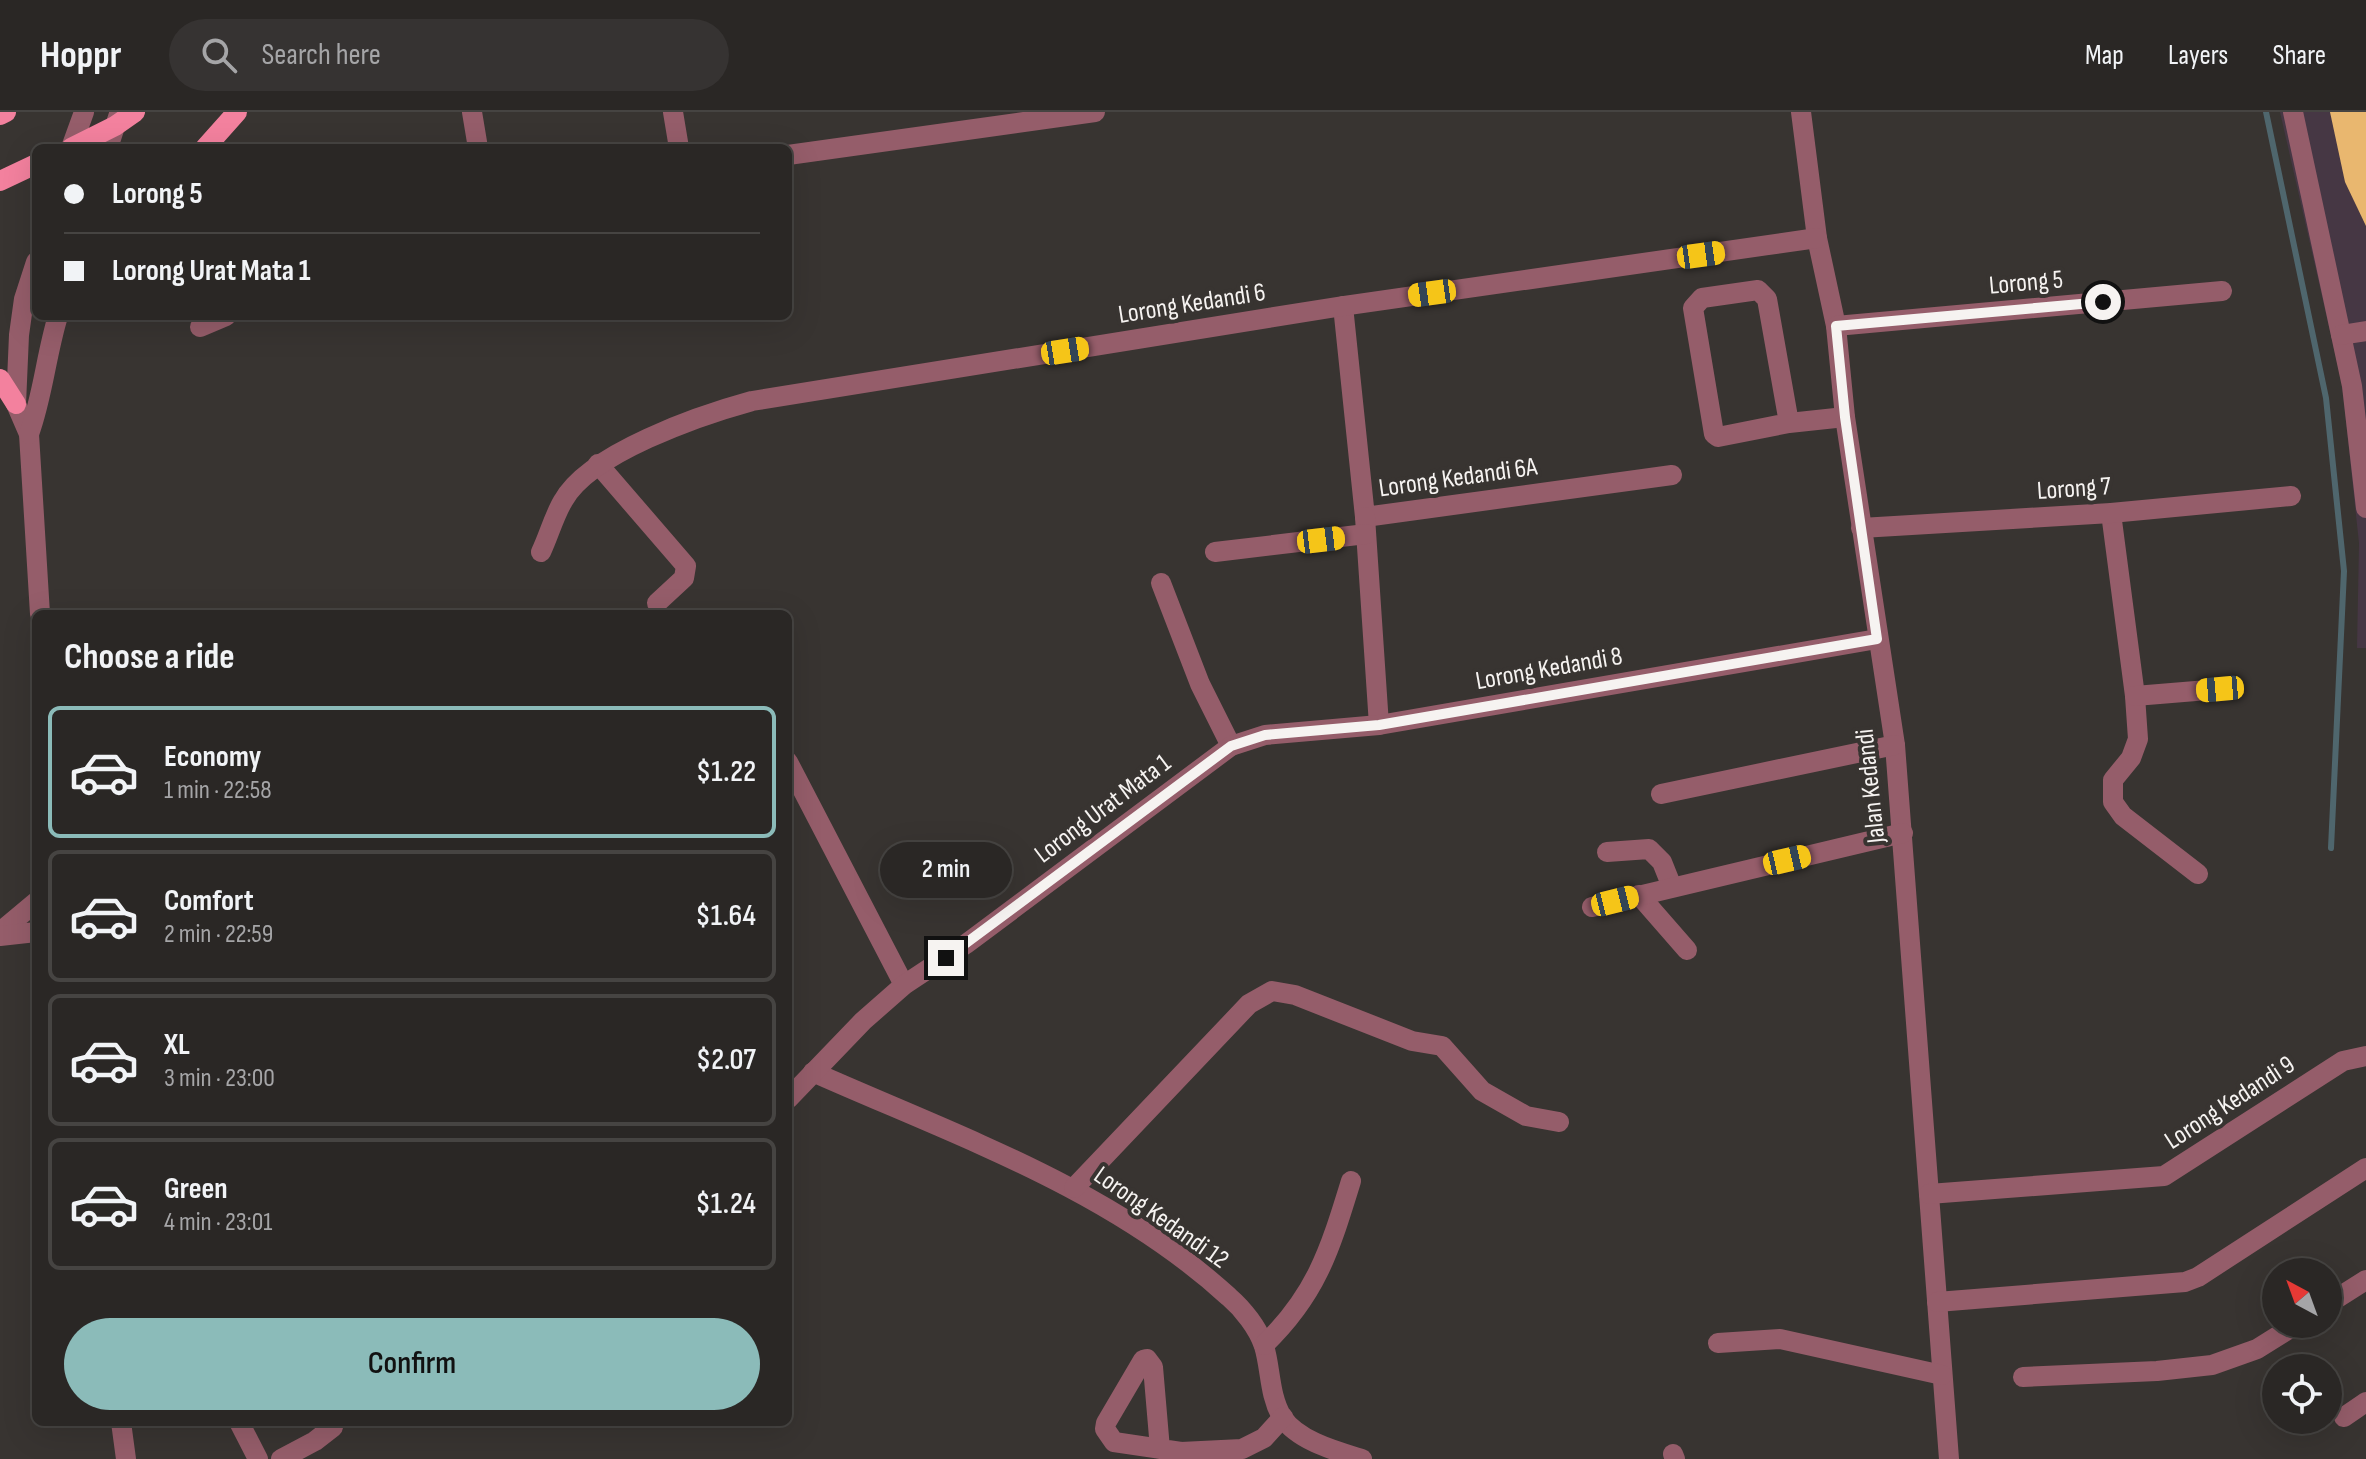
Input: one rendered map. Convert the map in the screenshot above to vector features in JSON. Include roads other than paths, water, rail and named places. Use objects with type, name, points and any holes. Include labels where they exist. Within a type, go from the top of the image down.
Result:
[{"type":"main road","points":[[0,115],[6,112]]},
{"type":"main road","points":[[77,144],[117,119],[135,112]]},
{"type":"main road","points":[[209,144],[237,112]]},
{"type":"main road","points":[[0,181],[32,166]]},
{"type":"main road","points":[[0,379],[16,404]]},
{"type":"street","points":[[72,144],[84,112]]},
{"type":"street","points":[[472,112],[477,144]]},
{"type":"street","points":[[673,112],[678,144]]},
{"type":"street","points":[[792,154],[1095,112]]},
{"type":"street","name":"Jalan Kedandi","points":[[1801,112],[1817,238],[1836,326],[1845,417],[1895,745],[1949,1459]]},
{"type":"street","points":[[2293,112],[2352,386],[2366,508]]},
{"type":"street","points":[[109,144],[117,119]]},
{"type":"street","name":"Lorong Kedandi 6","points":[[541,552],[563,501],[598,464],[678,426],[752,401],[1343,306],[1817,238]]},
{"type":"street","points":[[32,274],[24,299],[19,335],[16,404],[29,434],[40,610]]},
{"type":"street","points":[[1789,423],[1767,299],[1758,290],[1702,298],[1693,308],[1714,434],[1718,437],[1789,423],[1845,417]]},
{"type":"street","name":"Lorong 5","points":[[1836,326],[2222,291]]},
{"type":"street","name":"Lorong Kedandi 6A","points":[[1343,306],[1366,525],[1672,475]]},
{"type":"street","points":[[29,434],[40,403],[57,320]]},
{"type":"street","points":[[200,327],[217,320]]},
{"type":"street","points":[[2341,335],[2366,331]]},
{"type":"street","points":[[598,464],[686,566],[684,578],[657,603]]},
{"type":"street","name":"Lorong 7","points":[[1861,528],[2111,513],[2291,496]]},
{"type":"street","points":[[2111,513],[2138,739],[2131,758],[2113,780],[2113,802],[2123,816],[2198,874]]},
{"type":"street","points":[[1215,552],[1366,525],[1379,725]]},
{"type":"street","points":[[1161,583],[1200,684],[1231,746]]},
{"type":"street","name":"Lorong Kedandi 8","points":[[1231,746],[1265,735],[1379,725],[1877,639]]},
{"type":"street","points":[[2135,696],[2220,689]]},
{"type":"street","points":[[1661,794],[1895,745]]},
{"type":"street","name":"Lorong Urat Mata 1","points":[[792,1095],[863,1021],[904,985],[966,944],[1231,746]]},
{"type":"street","points":[[792,770],[904,985]]},
{"type":"street","points":[[1592,907],[1903,833]]},
{"type":"street","points":[[1607,852],[1649,849],[1662,862],[1672,887]]},
{"type":"street","points":[[1639,895],[1687,950]]},
{"type":"street","points":[[0,934],[32,906]]},
{"type":"street","points":[[0,934],[32,932]]},
{"type":"street","points":[[1074,1188],[1249,1004],[1272,991],[1295,995],[1412,1041],[1442,1046],[1482,1091],[1526,1116],[1559,1122]]},
{"type":"street","name":"Lorong Kedandi 9","points":[[1929,1194],[2164,1176],[2343,1061],[2365,1056]]},
{"type":"street","name":"Lorong Kedandi 12","points":[[813,1072],[1074,1188],[1144,1230],[1230,1298],[1249,1319],[1264,1345],[1271,1389],[1283,1417]]},
{"type":"street","points":[[1937,1302],[2185,1282],[2198,1277],[2366,1168]]},
{"type":"street","points":[[1264,1345],[1287,1323],[1321,1271],[1351,1181]]},
{"type":"street","points":[[2342,1295],[2366,1280]]},
{"type":"street","points":[[2023,1377],[2157,1371],[2212,1365],[2257,1349],[2275,1338]]},
{"type":"street","points":[[1718,1343],[1780,1339],[1942,1375]]},
{"type":"street","points":[[2344,1417],[2366,1402]]},
{"type":"street","points":[[1160,1449],[1181,1452],[1242,1449],[1264,1438],[1283,1417],[1301,1434],[1362,1459]]},
{"type":"street","points":[[122,1426],[126,1459]]},
{"type":"street","points":[[241,1426],[258,1459]]},
{"type":"street","points":[[281,1459],[315,1441],[333,1427]]},
{"type":"waterway","points":[[2266,112],[2326,398],[2344,571],[2331,848]]}]
